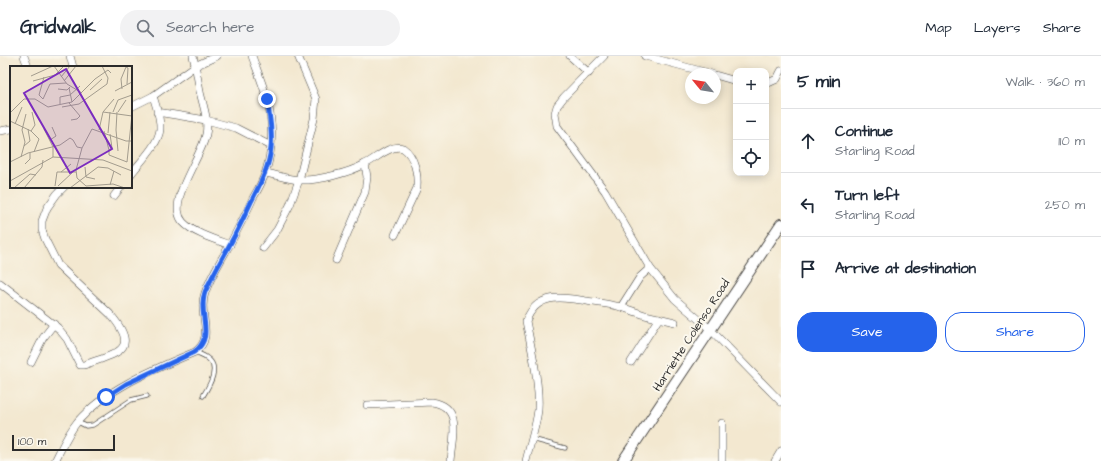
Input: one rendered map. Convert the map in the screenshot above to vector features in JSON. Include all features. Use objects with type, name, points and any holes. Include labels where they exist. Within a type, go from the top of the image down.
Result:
[{"type":"street","points":[[24,56],[28,66]]},
{"type":"street","points":[[70,56],[73,66]]},
{"type":"street","points":[[193,56],[206,120],[206,134],[180,194],[177,207],[178,215],[183,223],[194,230],[230,245]]},
{"type":"street","points":[[132,106],[152,96],[195,66],[217,56]]},
{"type":"street","points":[[55,461],[63,444],[78,422],[106,397],[126,384],[194,352],[200,348],[204,341],[205,333],[203,309],[205,294],[214,271],[230,245],[266,173],[271,146],[271,128],[267,99],[252,56]]},
{"type":"street","points":[[263,248],[277,230],[290,205],[299,180],[314,119],[316,99],[298,56]]},
{"type":"street","points":[[570,56],[588,73]]},
{"type":"street","points":[[604,56],[557,106],[555,113],[557,126],[605,191],[650,268],[675,299],[710,329],[781,402]]},
{"type":"street","points":[[646,56],[690,68]]},
{"type":"street","points":[[769,83],[779,80],[781,71]]},
{"type":"street","points":[[721,77],[733,80]]},
{"type":"street","points":[[132,173],[150,150],[160,130],[157,112],[152,96]]},
{"type":"street","points":[[157,112],[206,120],[236,128],[271,146]]},
{"type":"street","points":[[0,131],[10,129]]},
{"type":"street","points":[[266,173],[299,180],[322,177],[346,172],[365,164],[393,148],[403,148],[411,156],[417,175],[417,188],[396,235]]},
{"type":"street","points":[[336,260],[364,192],[367,177],[365,164]]},
{"type":"street","points":[[1,284],[54,324],[67,339],[79,364],[81,365],[118,352],[125,343],[117,322],[58,265],[45,239],[42,230],[42,221],[47,208],[63,188]]},
{"type":"street","points":[[114,196],[120,188]]},
{"type":"street","name":"Harriette Colenso Road","points":[[623,461],[781,224]]},
{"type":"street","points":[[621,307],[640,277],[650,268]]},
{"type":"street","points":[[526,461],[536,419],[538,394],[526,321],[530,312],[534,308],[542,301],[552,298],[563,298],[621,307],[675,322]]},
{"type":"street","points":[[631,362],[659,318]]},
{"type":"street","points":[[31,362],[43,338],[54,324]]},
{"type":"street","points":[[367,405],[432,402],[448,408],[452,415],[454,426],[451,461]]},
{"type":"street","points":[[722,423],[722,461]]},
{"type":"street","points":[[775,461],[781,451]]},
{"type":"lane","points":[[194,352],[207,357],[211,361],[213,368],[212,380],[203,396]]},
{"type":"lane","points":[[78,422],[86,426],[93,425],[131,400],[146,396]]},
{"type":"lane","points":[[532,439],[565,448]]},
{"type":"route","points":[[106,397],[126,384],[194,352],[200,348],[204,341],[203,300],[205,294],[214,271],[230,245],[266,173],[271,146],[271,128],[267,99]]}]
